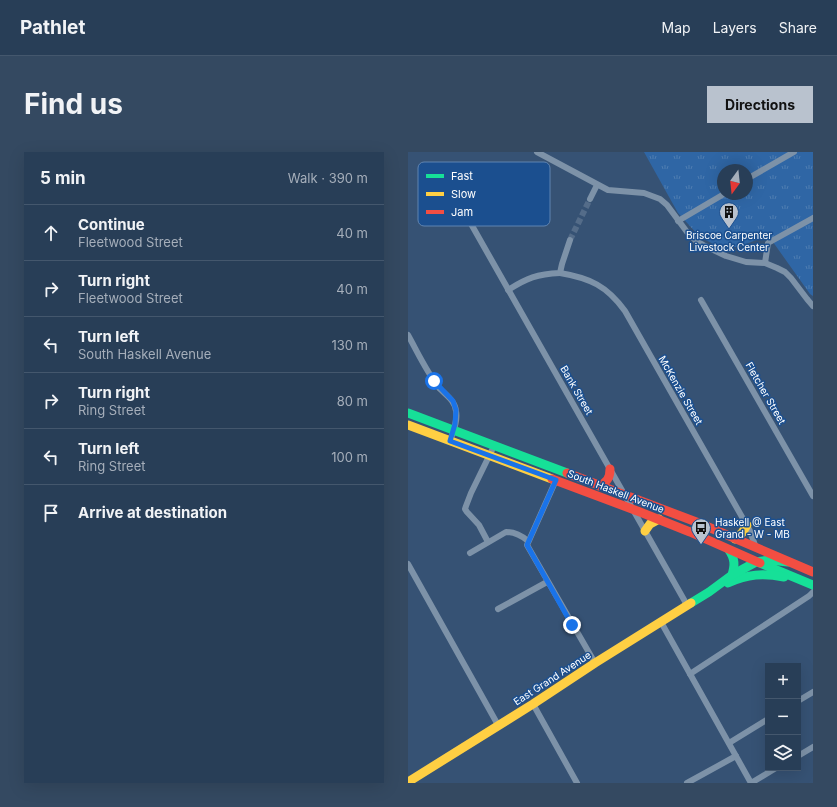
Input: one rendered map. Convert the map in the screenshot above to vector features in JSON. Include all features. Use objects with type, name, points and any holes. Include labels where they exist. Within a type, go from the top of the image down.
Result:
[{"type":"main road","name":"South Haskell Avenue","points":[[408,413],[705,526],[813,572]]},
{"type":"main road","name":"South Haskell Avenue","points":[[408,425],[632,509],[690,532],[756,562],[813,585]]},
{"type":"main road","points":[[600,486],[608,479],[610,469]]},
{"type":"main road","points":[[644,531],[654,521],[659,520]]},
{"type":"main road","points":[[735,539],[744,532],[747,524]]},
{"type":"main road","points":[[751,575],[756,562],[756,548]]},
{"type":"main road","points":[[729,550],[734,557],[735,562],[732,575]]},
{"type":"main road","points":[[756,562],[769,560],[788,562]]},
{"type":"main road","name":"East Grand Avenue","points":[[709,592],[732,575],[756,562]]},
{"type":"main road","name":"East Grand Avenue","points":[[408,782],[709,592],[738,578],[751,575],[762,574],[799,580]]},
{"type":"street","points":[[537,152],[608,190],[644,193],[660,199],[667,205],[678,221],[695,240],[726,256],[746,262],[764,263],[785,272],[813,306]]},
{"type":"street","points":[[753,176],[794,152]]},
{"type":"street","points":[[590,199],[597,185]]},
{"type":"street","points":[[678,221],[717,198]]},
{"type":"street","points":[[764,263],[768,244],[813,218]]},
{"type":"street","name":"Bank Street","points":[[472,226],[687,605]]},
{"type":"street","points":[[560,274],[570,240]]},
{"type":"street","name":"McKenzie Street","points":[[508,290],[533,277],[548,274],[560,274],[585,279],[596,284],[614,297],[625,311],[747,524],[756,548]]},
{"type":"street","name":"Fletcher Street","points":[[701,300],[813,496]]},
{"type":"street","points":[[408,335],[434,381],[453,401],[456,410],[456,419],[450,441]]},
{"type":"street","points":[[488,542],[479,525],[465,509],[471,493],[494,446]]},
{"type":"street","points":[[556,480],[527,545],[595,663]]},
{"type":"street","points":[[470,553],[506,532],[520,536],[528,541]]},
{"type":"street","points":[[408,564],[498,725]]},
{"type":"street","points":[[498,609],[547,582]]},
{"type":"street","points":[[690,674],[813,592]]},
{"type":"street","points":[[661,622],[751,783],[771,771]]},
{"type":"street","points":[[801,699],[813,692]]},
{"type":"street","points":[[533,704],[576,783]]},
{"type":"street","points":[[729,744],[765,721]]},
{"type":"street","points":[[801,754],[813,747]]},
{"type":"street","points":[[687,783],[736,756]]},
{"type":"green space","points":[[644,152],[813,152],[813,296],[810,294],[768,235],[739,247],[719,247],[700,237],[678,213]]},
{"type":"tunnel","points":[[570,240],[590,199]]},
{"type":"traffic: fast","points":[[408,413],[567,473]]},
{"type":"traffic: fast","points":[[729,550],[734,562],[732,575]]},
{"type":"traffic: fast","points":[[691,603],[732,575],[756,562],[769,560],[788,562]]},
{"type":"traffic: fast","points":[[760,563],[813,585]]},
{"type":"traffic: fast","points":[[728,583],[756,575],[784,577]]},
{"type":"traffic: slow","points":[[408,425],[552,479]]},
{"type":"traffic: slow","points":[[645,531],[650,524],[659,519]]},
{"type":"traffic: slow","points":[[735,539],[742,533],[747,525]]},
{"type":"traffic: slow","points":[[408,782],[691,603]]},
{"type":"traffic: jam","points":[[599,486],[608,479],[610,469]]},
{"type":"traffic: jam","points":[[567,473],[699,523],[813,572]]},
{"type":"traffic: jam","points":[[552,479],[690,532],[760,563]]},
{"type":"place","name":"Briscoe Carpenter Livestock Center","points":[[729,229]]},
{"type":"place","name":"Haskell @ East Grand - W - MB","points":[[701,545]]},
{"type":"route","points":[[434,381],[453,401],[456,410],[454,430],[450,441],[556,480],[527,545],[572,625]]}]
